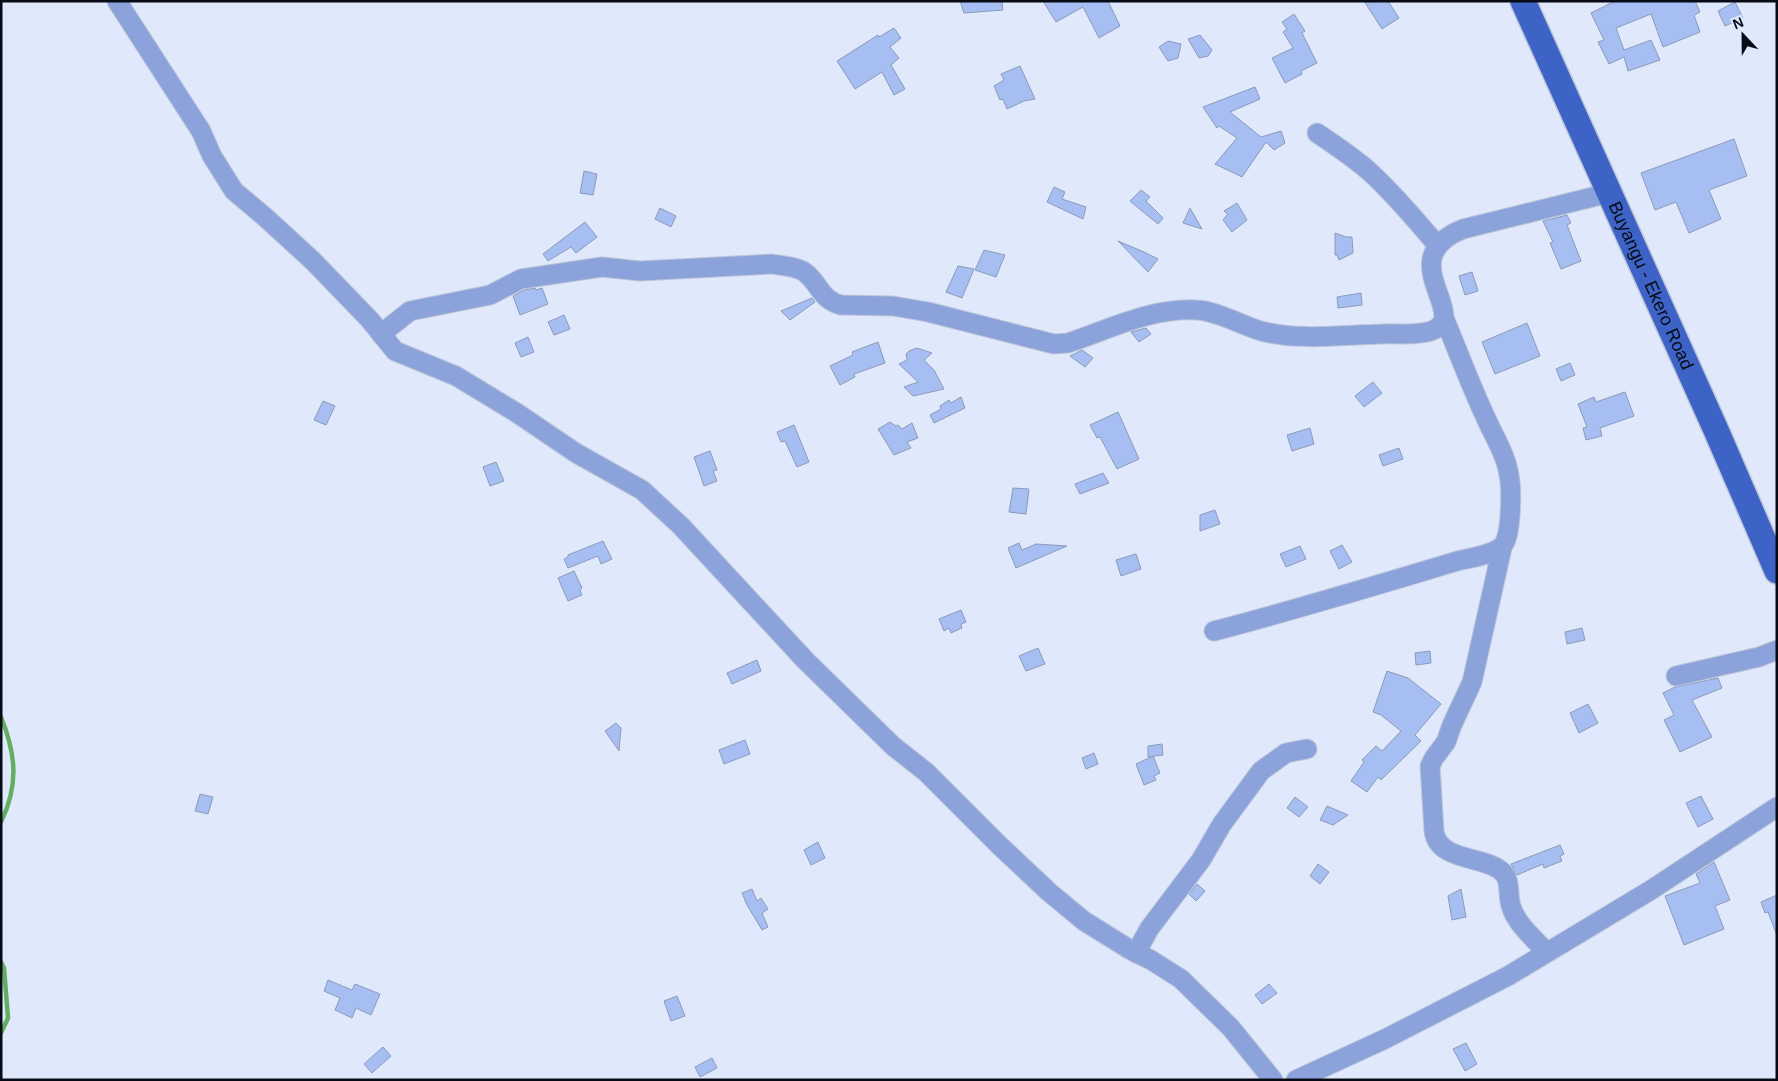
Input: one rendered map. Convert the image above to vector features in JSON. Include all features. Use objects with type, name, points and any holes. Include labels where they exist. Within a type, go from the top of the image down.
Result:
[{"type":"main road","name":"Buyangu - Ekero Road","points":[[1523,1],[1716,430],[1777,571]]},
{"type":"street","points":[[117,1],[201,131],[212,156],[234,191],[313,261],[395,351],[456,376],[517,413],[576,453],[642,490],[681,526],[805,660],[893,746],[926,772],[1006,852],[1084,921],[1181,979],[1230,1028],[1273,1080]]},
{"type":"street","points":[[1317,133],[1348,153],[1370,171],[1437,245]]},
{"type":"street","points":[[1546,952],[1518,921],[1511,905],[1509,885],[1501,870],[1457,856],[1437,841],[1434,831],[1430,766],[1446,742],[1452,724],[1472,682],[1502,548],[1506,541],[1510,510],[1509,474],[1444,318],[1442,302],[1432,274],[1431,263],[1432,253],[1437,245],[1445,238],[1463,229],[1609,193]]},
{"type":"street","points":[[381,334],[410,311],[490,295],[521,279],[602,267],[640,271],[772,264],[792,267],[804,272],[820,292],[833,303],[893,306],[928,312],[1054,344],[1068,343],[1160,311],[1198,310],[1261,331],[1303,338],[1412,334],[1431,331],[1440,326],[1444,318]]},
{"type":"street","points":[[1214,631],[1296,610],[1463,559],[1492,553],[1502,548]]},
{"type":"street","points":[[1676,676],[1759,657],[1777,650]]},
{"type":"street","points":[[1136,953],[1149,929],[1201,860],[1222,824],[1261,771],[1286,753],[1307,749]]},
{"type":"street","points":[[1296,1080],[1385,1039],[1508,976],[1651,890],[1777,807]]},
{"type":"building","points":[[960,1],[1002,1],[1003,10],[964,13]]},
{"type":"building","points":[[1043,1],[1108,1],[1120,26],[1099,38],[1083,7],[1056,22]]},
{"type":"building","points":[[1364,1],[1388,1],[1399,18],[1382,29]]},
{"type":"building","points":[[1615,1],[1695,1],[1700,12],[1694,15],[1700,32],[1663,47],[1651,14],[1616,28],[1624,50],[1651,40],[1660,60],[1628,71],[1624,57],[1609,64],[1598,42],[1604,40],[1591,13]]},
{"type":"building","points":[[1735,2],[1743,18],[1725,26],[1718,11]]},
{"type":"building","points":[[1294,14],[1305,31],[1302,33],[1317,63],[1301,71],[1302,74],[1285,83],[1272,58],[1293,48],[1283,32],[1287,29],[1282,22]]},
{"type":"building","points":[[894,28],[901,38],[890,47],[899,58],[891,65],[905,89],[894,95],[882,72],[855,89],[837,61],[878,35],[879,37]]},
{"type":"building","points":[[1200,35],[1212,50],[1208,56],[1199,58],[1188,39]]},
{"type":"building","points":[[1168,41],[1181,44],[1178,58],[1168,61],[1159,47]]},
{"type":"building","points":[[1020,66],[1035,99],[1024,101],[1007,109],[1003,99],[1000,100],[994,86],[1004,80],[1001,74]]},
{"type":"building","points":[[1255,87],[1260,99],[1230,112],[1261,137],[1281,131],[1285,143],[1274,150],[1266,142],[1242,177],[1215,164],[1237,138],[1219,126],[1217,128],[1203,107]]},
{"type":"building","points":[[1734,139],[1747,176],[1709,190],[1721,219],[1689,233],[1676,202],[1655,210],[1641,173]]},
{"type":"building","points":[[584,171],[597,174],[593,195],[580,193]]},
{"type":"building","points":[[1054,187],[1065,192],[1062,199],[1086,207],[1083,219],[1047,202]]},
{"type":"building","points":[[1141,190],[1150,197],[1146,201],[1163,218],[1158,224],[1130,201]]},
{"type":"building","points":[[1237,203],[1247,220],[1232,232],[1223,220],[1228,214],[1224,211]]},
{"type":"building","points":[[660,208],[676,216],[671,227],[655,219]]},
{"type":"building","points":[[1190,208],[1202,229],[1183,223]]},
{"type":"building","points":[[1567,215],[1571,223],[1567,225],[1581,261],[1561,269],[1550,243],[1553,242],[1543,221]]},
{"type":"building","points":[[585,222],[597,237],[576,253],[571,247],[548,261],[543,254]]},
{"type":"building","points":[[1335,233],[1352,237],[1353,253],[1339,260],[1337,255],[1335,255]]},
{"type":"building","points":[[1118,241],[1144,252],[1158,259],[1148,272]]},
{"type":"building","points":[[984,250],[1005,255],[996,277],[975,270]]},
{"type":"building","points":[[958,266],[974,269],[962,298],[946,292]]},
{"type":"building","points":[[1472,272],[1478,291],[1465,295],[1459,276]]},
{"type":"building","points":[[535,288],[536,290],[542,288],[548,304],[520,315],[513,296],[524,290]]},
{"type":"building","points":[[1361,293],[1362,305],[1338,308],[1337,297]]},
{"type":"building","points":[[812,298],[815,302],[790,320],[781,311]]},
{"type":"building","points":[[564,315],[570,329],[554,335],[548,322]]},
{"type":"building","points":[[1527,323],[1540,356],[1495,374],[1482,342]]},
{"type":"building","points":[[1146,328],[1151,334],[1139,342],[1131,332]]},
{"type":"building","points":[[528,337],[534,352],[521,357],[515,343]]},
{"type":"building","points":[[878,342],[885,363],[854,374],[855,377],[840,385],[830,366],[853,355],[852,352]]},
{"type":"building","points":[[917,348],[932,353],[924,360],[934,370],[944,389],[913,396],[904,387],[918,382],[899,364],[907,360],[906,354],[909,351]]},
{"type":"building","points":[[1082,350],[1093,358],[1085,367],[1070,356]]},
{"type":"building","points":[[1570,363],[1575,375],[1561,381],[1556,369]]},
{"type":"building","points":[[1373,382],[1382,393],[1364,407],[1355,396]]},
{"type":"building","points":[[1625,392],[1634,416],[1600,428],[1602,436],[1586,440],[1583,428],[1587,427],[1578,404],[1594,397],[1596,402]]},
{"type":"building","points":[[961,397],[965,408],[934,423],[930,415],[941,409],[940,406],[949,400],[951,403]]},
{"type":"building","points":[[323,401],[335,406],[326,425],[314,420]]},
{"type":"building","points":[[1118,412],[1139,459],[1117,469],[1100,437],[1097,438],[1090,425]]},
{"type":"building","points":[[890,422],[902,429],[912,423],[918,438],[907,442],[911,448],[894,455],[878,429]]},
{"type":"building","points":[[794,425],[809,462],[797,467],[785,441],[781,442],[777,432]]},
{"type":"building","points":[[1310,428],[1314,444],[1292,451],[1287,435]]},
{"type":"building","points":[[1399,448],[1403,459],[1383,466],[1379,455]]},
{"type":"building","points":[[710,451],[717,470],[713,471],[717,481],[704,486],[694,457]]},
{"type":"building","points":[[496,462],[504,481],[490,486],[483,467]]},
{"type":"building","points":[[1103,473],[1109,483],[1080,494],[1075,484]]},
{"type":"building","points":[[1013,488],[1029,489],[1026,514],[1009,512]]},
{"type":"building","points":[[1215,510],[1220,524],[1200,531],[1200,515]]},
{"type":"building","points":[[603,541],[612,559],[601,564],[598,556],[568,568],[564,559],[568,555]]},
{"type":"building","points":[[1019,543],[1022,550],[1036,544],[1067,546],[1016,568],[1008,548]]},
{"type":"building","points":[[1342,545],[1352,562],[1339,569],[1330,551]]},
{"type":"building","points":[[1300,546],[1306,559],[1286,567],[1280,554]]},
{"type":"building","points":[[1136,554],[1141,569],[1121,576],[1116,560]]},
{"type":"building","points":[[574,571],[582,588],[580,590],[582,595],[568,601],[558,578]]},
{"type":"building","points":[[961,610],[966,622],[961,624],[962,628],[951,633],[949,628],[944,631],[939,619]]},
{"type":"building","points":[[1582,628],[1585,640],[1567,644],[1565,632]]},
{"type":"building","points":[[1038,648],[1045,664],[1026,671],[1019,656]]},
{"type":"building","points":[[1430,651],[1431,663],[1416,665],[1415,653]]},
{"type":"building","points":[[757,660],[761,671],[732,684],[727,673]]},
{"type":"building","points":[[1387,671],[1408,678],[1441,704],[1415,735],[1421,741],[1381,780],[1378,777],[1367,792],[1351,781],[1364,762],[1362,760],[1376,746],[1382,751],[1401,731],[1381,715],[1373,712]]},
{"type":"building","points":[[1718,678],[1722,688],[1692,700],[1712,737],[1680,752],[1664,720],[1674,715],[1663,693],[1675,687]]},
{"type":"building","points":[[1588,704],[1598,723],[1579,733],[1570,713]]},
{"type":"building","points":[[616,723],[621,728],[619,751],[605,731]]},
{"type":"building","points":[[745,740],[750,754],[724,764],[719,750]]},
{"type":"building","points":[[1162,744],[1163,755],[1148,757],[1148,746]]},
{"type":"building","points":[[1094,753],[1098,764],[1086,769],[1082,758]]},
{"type":"building","points":[[1153,756],[1160,773],[1154,776],[1156,780],[1144,785],[1136,764]]},
{"type":"building","points":[[200,794],[213,797],[208,814],[195,811]]},
{"type":"building","points":[[1701,796],[1713,819],[1698,827],[1686,803]]},
{"type":"building","points":[[1295,797],[1308,807],[1299,817],[1287,808]]},
{"type":"building","points":[[1327,806],[1348,815],[1333,825],[1320,820]]},
{"type":"building","points":[[818,842],[825,858],[811,865],[804,850]]},
{"type":"building","points":[[1560,845],[1564,854],[1560,856],[1562,861],[1544,868],[1543,864],[1517,875],[1511,864]]},
{"type":"building","points":[[1714,862],[1730,900],[1715,906],[1724,929],[1684,945],[1665,896],[1700,883],[1696,874]]},
{"type":"building","points":[[1318,864],[1329,872],[1320,884],[1310,876]]},
{"type":"building","points":[[1197,884],[1205,891],[1196,901],[1189,894]]},
{"type":"building","points":[[752,889],[757,901],[761,898],[768,909],[762,913],[768,927],[762,930],[742,893]]},
{"type":"building","points":[[1461,889],[1466,917],[1452,920],[1448,896]]},
{"type":"building","points":[[1777,895],[1776,933],[1768,912],[1765,913],[1761,902]]},
{"type":"building","points":[[328,980],[352,990],[355,984],[380,994],[371,1015],[356,1008],[352,1018],[335,1010],[340,998],[324,991]]},
{"type":"building","points":[[1269,984],[1277,993],[1262,1004],[1255,995]]},
{"type":"building","points":[[677,996],[685,1016],[671,1021],[664,1001]]},
{"type":"building","points":[[1466,1043],[1477,1064],[1465,1071],[1453,1049]]},
{"type":"building","points":[[383,1047],[391,1056],[372,1073],[364,1064]]},
{"type":"building","points":[[712,1058],[717,1068],[700,1077],[695,1067]]},
{"type":"waterway","points":[[1,717],[10,744],[13,770],[11,795],[1,822]]},
{"type":"waterway","points":[[1,962],[4,968],[8,1018],[1,1033]]}]
